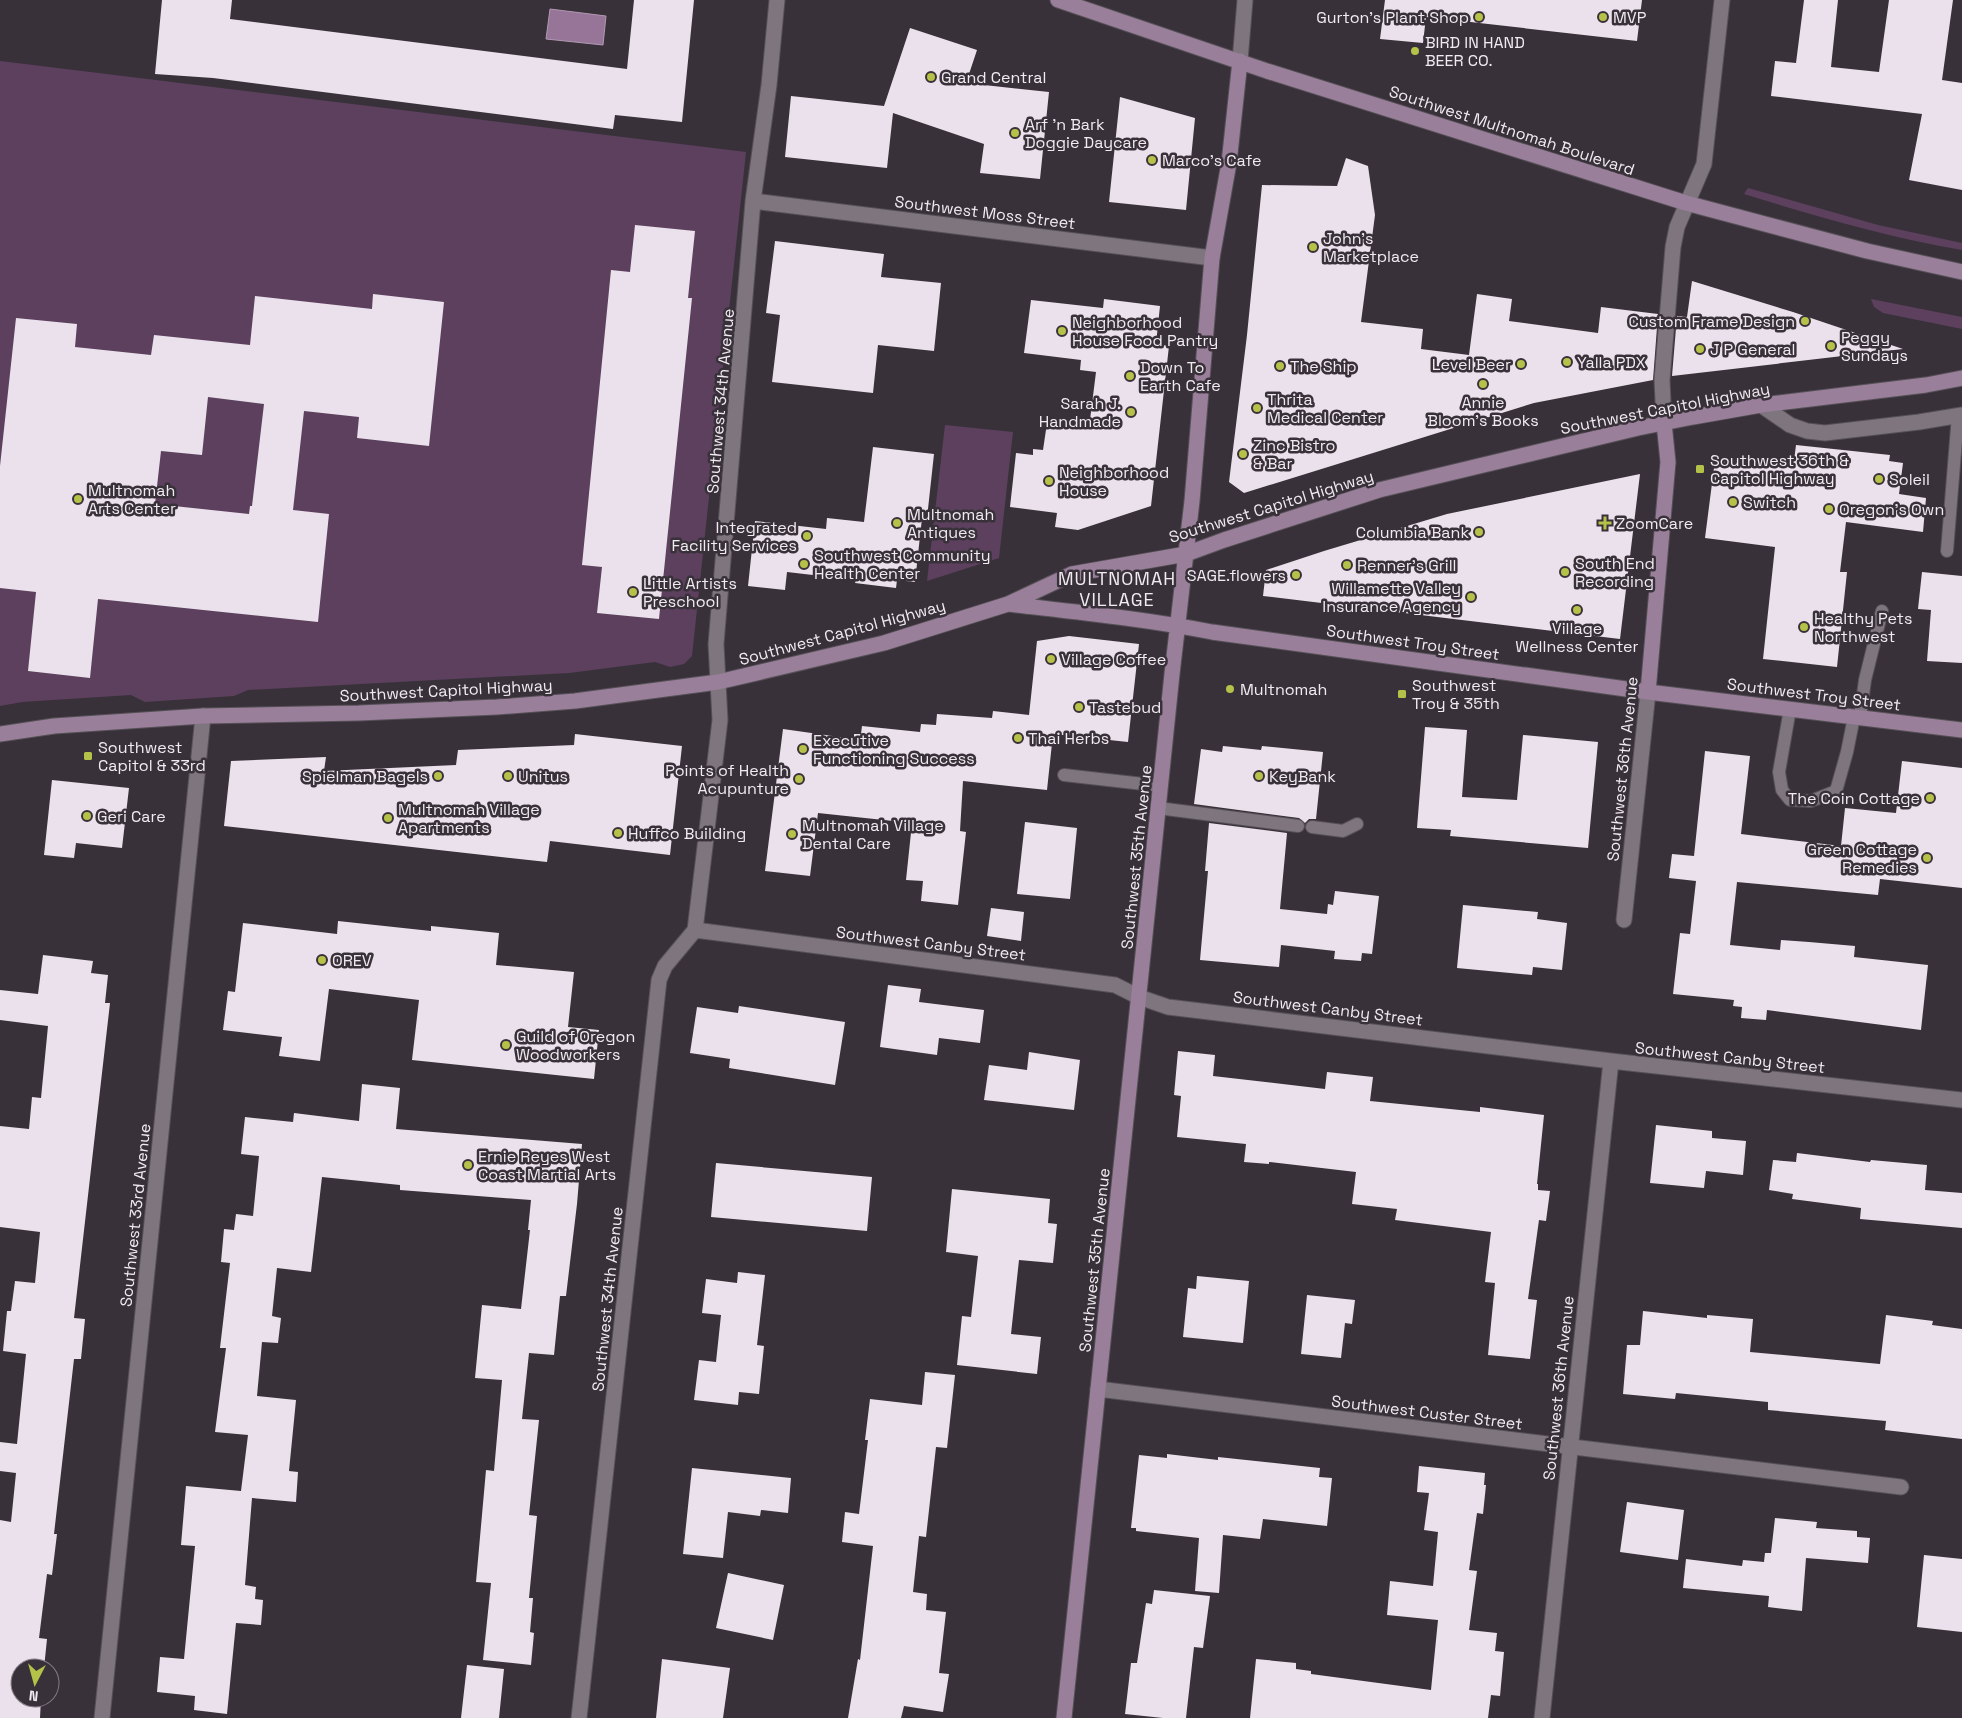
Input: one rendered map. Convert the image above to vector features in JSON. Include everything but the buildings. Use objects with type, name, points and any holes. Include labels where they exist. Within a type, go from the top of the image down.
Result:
[{"type":"street","name":"Southwest 34th Avenue","points":[[579,1718],[659,980],[665,966],[695,930],[720,720],[716,644],[753,201],[769,85],[777,0]]},
{"type":"street","name":"Southwest Multnomah Boulevard","points":[[1058,0],[1240,61],[1686,203],[1867,251],[1962,272]]},
{"type":"street","name":"Southwest 35th Avenue","points":[[1064,1718],[1177,625],[1186,554],[1212,258],[1228,162],[1245,0]]},
{"type":"street","name":"Southwest 36th Avenue","points":[[1624,920],[1648,692],[1667,471],[1662,380],[1673,247],[1677,227],[1704,164],[1722,0]]},
{"type":"street","name":"Southwest Moss Street","points":[[753,201],[1212,258]]},
{"type":"street","name":"Southwest Capitol Highway","points":[[0,734],[54,726],[203,716],[359,713],[497,707],[575,701],[718,682],[884,643],[1008,604],[1072,574],[1186,554],[1379,490],[1664,423],[1761,405],[1926,385],[1962,378]]},
{"type":"street","points":[[1761,405],[1790,425],[1807,431],[1825,433],[1919,422],[1960,415]]},
{"type":"street","name":"Southwest Troy Street","points":[[1008,604],[1177,625],[1212,632],[1648,692],[1962,730]]},
{"type":"street","name":"Southwest 33rd Avenue","points":[[102,1718],[203,716]]},
{"type":"street","name":"Southwest Canby Street","points":[[695,930],[1115,985],[1139,997],[1168,1007],[1611,1061],[1962,1100]]},
{"type":"street","name":"Southwest 36th Avenue","points":[[1542,1718],[1569,1446],[1611,1061]]},
{"type":"street","name":"Southwest Custer Street","points":[[1098,1389],[1901,1487]]},
{"type":"lane","points":[[1947,551],[1960,415]]},
{"type":"lane","points":[[1790,709],[1779,772],[1782,790],[1790,800],[1811,801],[1836,791],[1857,717],[1864,680],[1882,611]]},
{"type":"lane","points":[[1064,775],[1161,786]]},
{"type":"lane","points":[[1158,808],[1298,826]]},
{"type":"lane","points":[[1312,827],[1343,831],[1357,824]]},
{"type":"shaded area","points":[[550,9],[606,16],[603,45],[546,39]]},
{"type":"shaded area","name":"Multnomah Arts Center","points":[[0,61],[746,152],[692,656],[684,664],[670,667],[655,662],[569,673],[248,690],[234,696],[145,702],[131,695],[22,702],[0,706]]},
{"type":"shaded area","points":[[1748,188],[1878,225],[1962,243],[1962,250],[1879,232],[1798,210],[1744,194]]},
{"type":"shaded area","points":[[1871,299],[1962,317],[1962,329],[1883,313],[1874,307]]},
{"type":"shaded area","points":[[945,425],[1013,432],[999,558],[927,581]]},
{"type":"place","name":"Gurton's Plant Shop","points":[[1479,17]]},
{"type":"place","name":"MVP","points":[[1603,17]]},
{"type":"place","name":"BIRD IN HAND BEER CO.","points":[[1415,51]]},
{"type":"place","name":"Grand Central","points":[[931,77]]},
{"type":"place","name":"Arf 'n Bark Doggie Daycare","points":[[1015,133]]},
{"type":"place","name":"Marco's Cafe","points":[[1152,160]]},
{"type":"place","name":"John's Marketplace","points":[[1313,247]]},
{"type":"place","name":"Custom Frame Design","points":[[1805,321]]},
{"type":"place","name":"Neighborhood House Food Pantry","points":[[1062,331]]},
{"type":"place","name":"Peggy Sundays","points":[[1831,346]]},
{"type":"place","name":"J P General","points":[[1700,349]]},
{"type":"place","name":"Yalla PDX","points":[[1567,362]]},
{"type":"place","name":"Level Beer","points":[[1521,364]]},
{"type":"place","name":"The Ship","points":[[1280,366]]},
{"type":"place","name":"Down To Earth Cafe","points":[[1130,376]]},
{"type":"place","name":"Annie Bloom's Books","points":[[1483,384]]},
{"type":"place","name":"Thrita Medical Center","points":[[1257,408]]},
{"type":"place","name":"Sarah J. Handmade","points":[[1131,412]]},
{"type":"place","name":"Zinc Bistro & Bar","points":[[1243,454]]},
{"type":"place","name":"Southwest 36th & Capitol Highway","points":[[1700,469]]},
{"type":"place","name":"Soleil","points":[[1879,479]]},
{"type":"place","name":"Neighborhood House","points":[[1049,481]]},
{"type":"place","name":"Multnomah Arts Center","points":[[78,499]]},
{"type":"place","name":"Switch","points":[[1733,502]]},
{"type":"place","name":"Oregon's Own","points":[[1829,509]]},
{"type":"place","name":"Multnomah Antiques","points":[[897,523]]},
{"type":"place","name":"ZoomCare","points":[[1605,523]]},
{"type":"place","name":"Columbia Bank","points":[[1479,532]]},
{"type":"place","name":"Integrated Facility Services","points":[[807,536]]},
{"type":"place","name":"Southwest Community Health Center","points":[[804,564]]},
{"type":"place","name":"Renner's Grill","points":[[1347,565]]},
{"type":"place","name":"South End Recording","points":[[1565,572]]},
{"type":"place","name":"SAGE.flowers","points":[[1296,575]]},
{"type":"place","name":"Little Artists Preschool","points":[[633,592]]},
{"type":"place","name":"Willamette Valley Insurance Agency","points":[[1471,597]]},
{"type":"place","name":"Village Wellness Center","points":[[1577,610]]},
{"type":"place","name":"Healthy Pets Northwest","points":[[1804,627]]},
{"type":"place","name":"Village Coffee","points":[[1051,659]]},
{"type":"place","name":"Multnomah","points":[[1230,689]]},
{"type":"place","name":"Southwest Troy & 35th","points":[[1402,694]]},
{"type":"place","name":"Tastebud","points":[[1079,707]]},
{"type":"place","name":"Thai Herbs","points":[[1018,738]]},
{"type":"place","name":"Executive Functioning Success","points":[[803,749]]},
{"type":"place","name":"Southwest Capitol & 33rd","points":[[88,756]]},
{"type":"place","name":"Spielman Bagels","points":[[438,776]]},
{"type":"place","name":"Unitus","points":[[508,776]]},
{"type":"place","name":"KeyBank","points":[[1259,776]]},
{"type":"place","name":"Points of Health Acupunture","points":[[799,779]]},
{"type":"place","name":"The Coin Cottage","points":[[1930,798]]},
{"type":"place","name":"Geri Care","points":[[87,816]]},
{"type":"place","name":"Multnomah Village Apartments","points":[[388,818]]},
{"type":"place","name":"Huffco Building","points":[[618,833]]},
{"type":"place","name":"Multnomah Village Dental Care","points":[[792,834]]},
{"type":"place","name":"Green Cottage Remedies","points":[[1927,858]]},
{"type":"place","name":"OREV","points":[[322,960]]},
{"type":"place","name":"Guild of Oregon Woodworkers","points":[[506,1045]]},
{"type":"place","name":"Ernie Reyes West Coast Martial Arts","points":[[468,1165]]},
{"type":"district","name":"MULTNOMAH VILLAGE","points":[[1117,589]]}]
